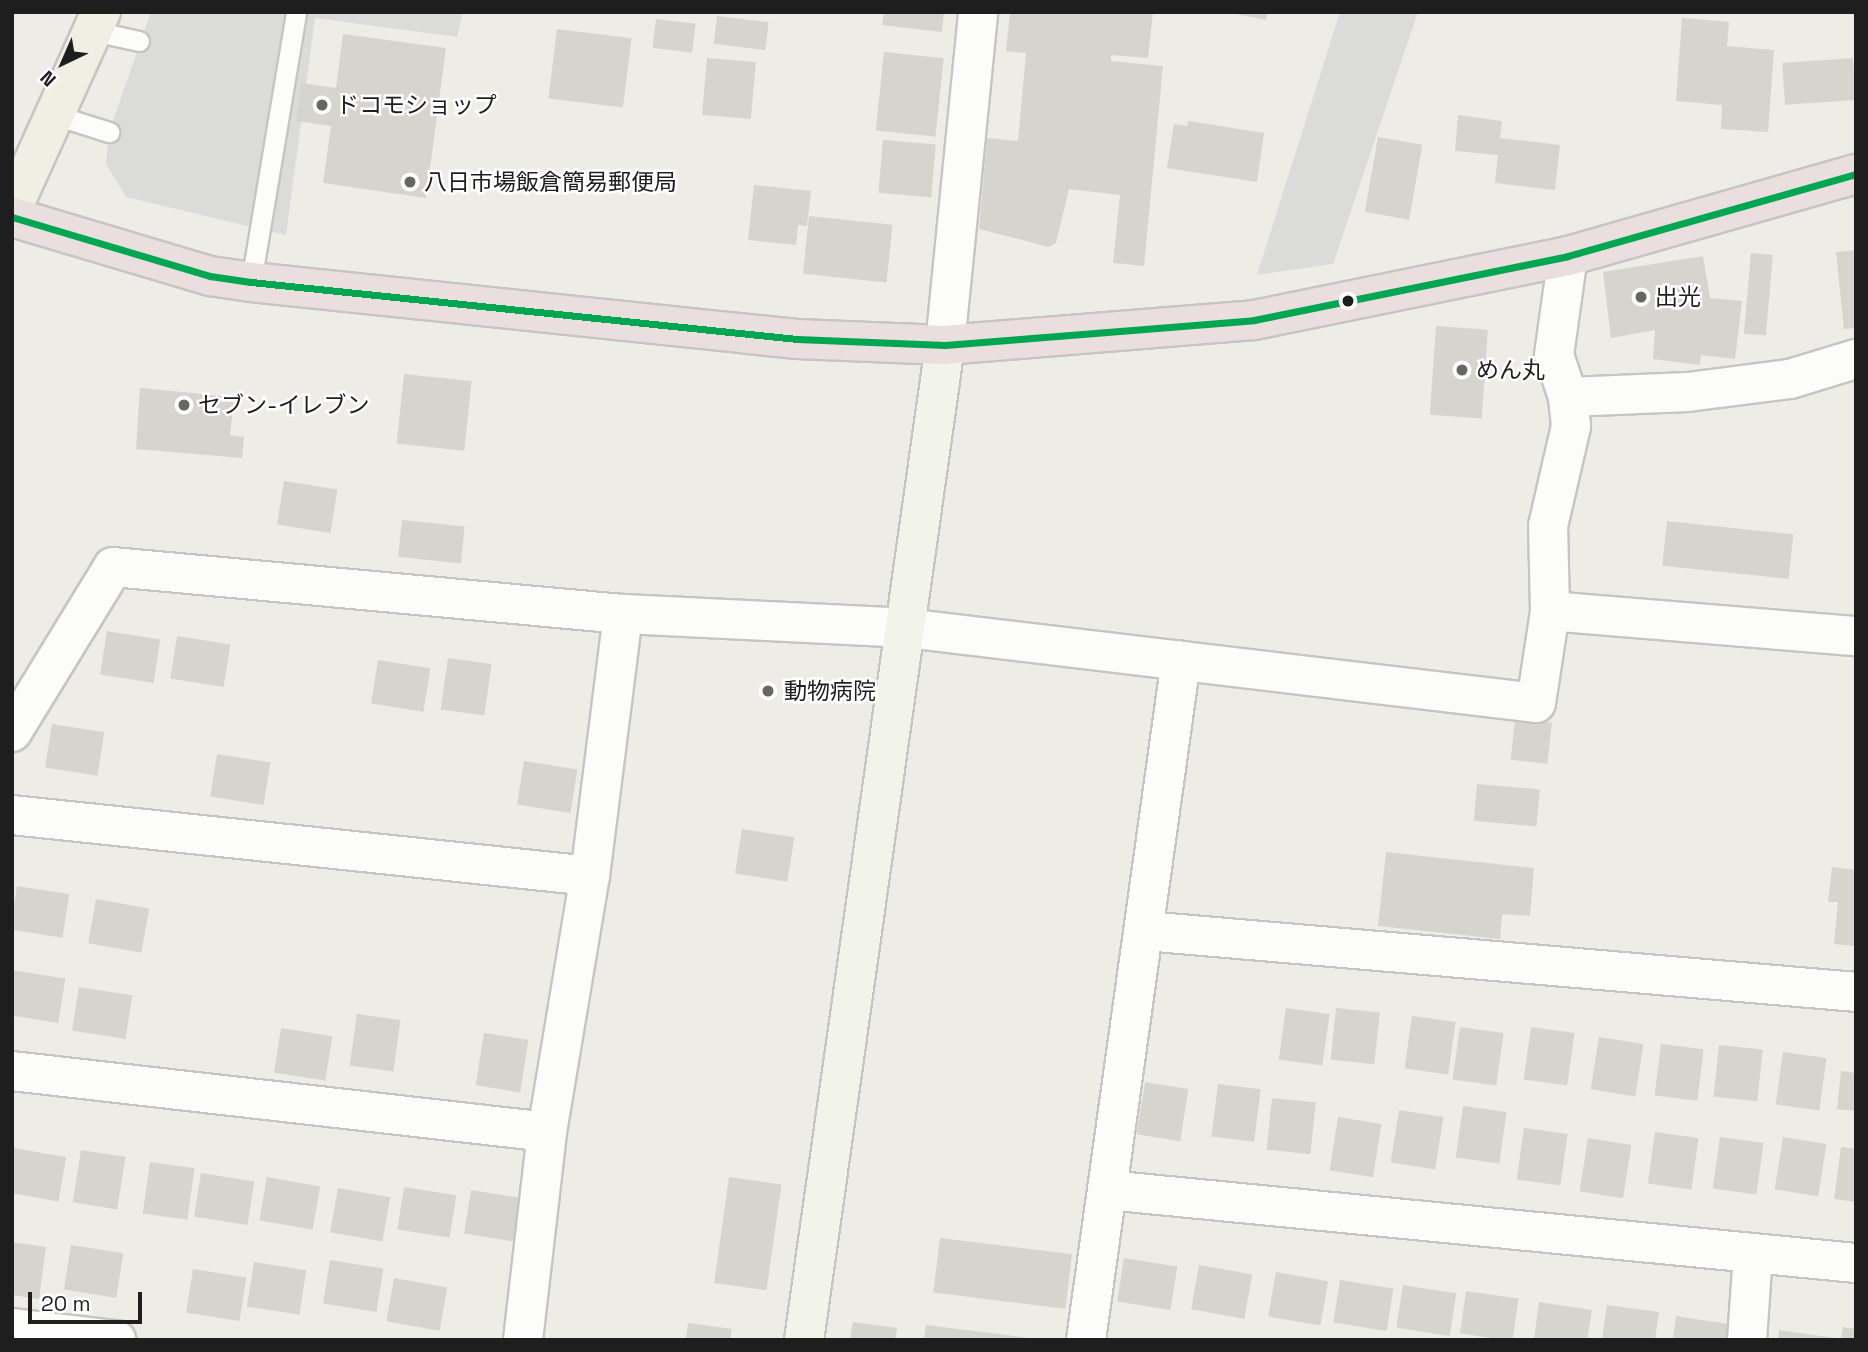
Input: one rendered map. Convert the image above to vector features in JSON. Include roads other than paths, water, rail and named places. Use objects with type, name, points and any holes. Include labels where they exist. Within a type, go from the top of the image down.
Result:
[{"type":"highway","points":[[12,216],[210,276],[251,282],[797,339],[945,345],[1254,320],[1568,257],[1856,174]]},
{"type":"main road","points":[[12,209],[97,21]]},
{"type":"street","points":[[804,1340],[945,345],[978,12]]},
{"type":"street","points":[[12,732],[113,568],[623,614],[906,628],[1536,703],[1550,611],[1548,526],[1571,426],[1568,397],[1554,355],[1568,257]]},
{"type":"street","points":[[1568,397],[1688,392],[1790,379],[1856,359]]},
{"type":"street","points":[[1550,611],[1856,636]]},
{"type":"street","points":[[523,1340],[547,1132],[590,876],[623,614]]},
{"type":"street","points":[[1086,1340],[1146,931],[1181,661]]},
{"type":"street","points":[[12,815],[590,876]]},
{"type":"street","points":[[1146,931],[1856,992]]},
{"type":"street","points":[[12,1071],[547,1132]]},
{"type":"street","points":[[1107,1189],[1856,1262]]},
{"type":"street","points":[[1747,1340],[1753,1254]]},
{"type":"street","points":[[12,1328],[116,1340]]},
{"type":"lane","points":[[251,282],[296,12]]},
{"type":"lane","points":[[97,21],[139,41]]},
{"type":"lane","points":[[55,115],[109,132]]},
{"type":"place","name":"ドコモショップ","points":[[322,105]]},
{"type":"place","name":"八日市場飯倉簡易郵便局","points":[[410,182]]},
{"type":"place","name":"出光","points":[[1641,297]]},
{"type":"place","name":"めん丸","points":[[1462,370]]},
{"type":"place","name":"セブン-イレブン","points":[[184,405]]},
{"type":"place","name":"動物病院","points":[[768,691]]}]
